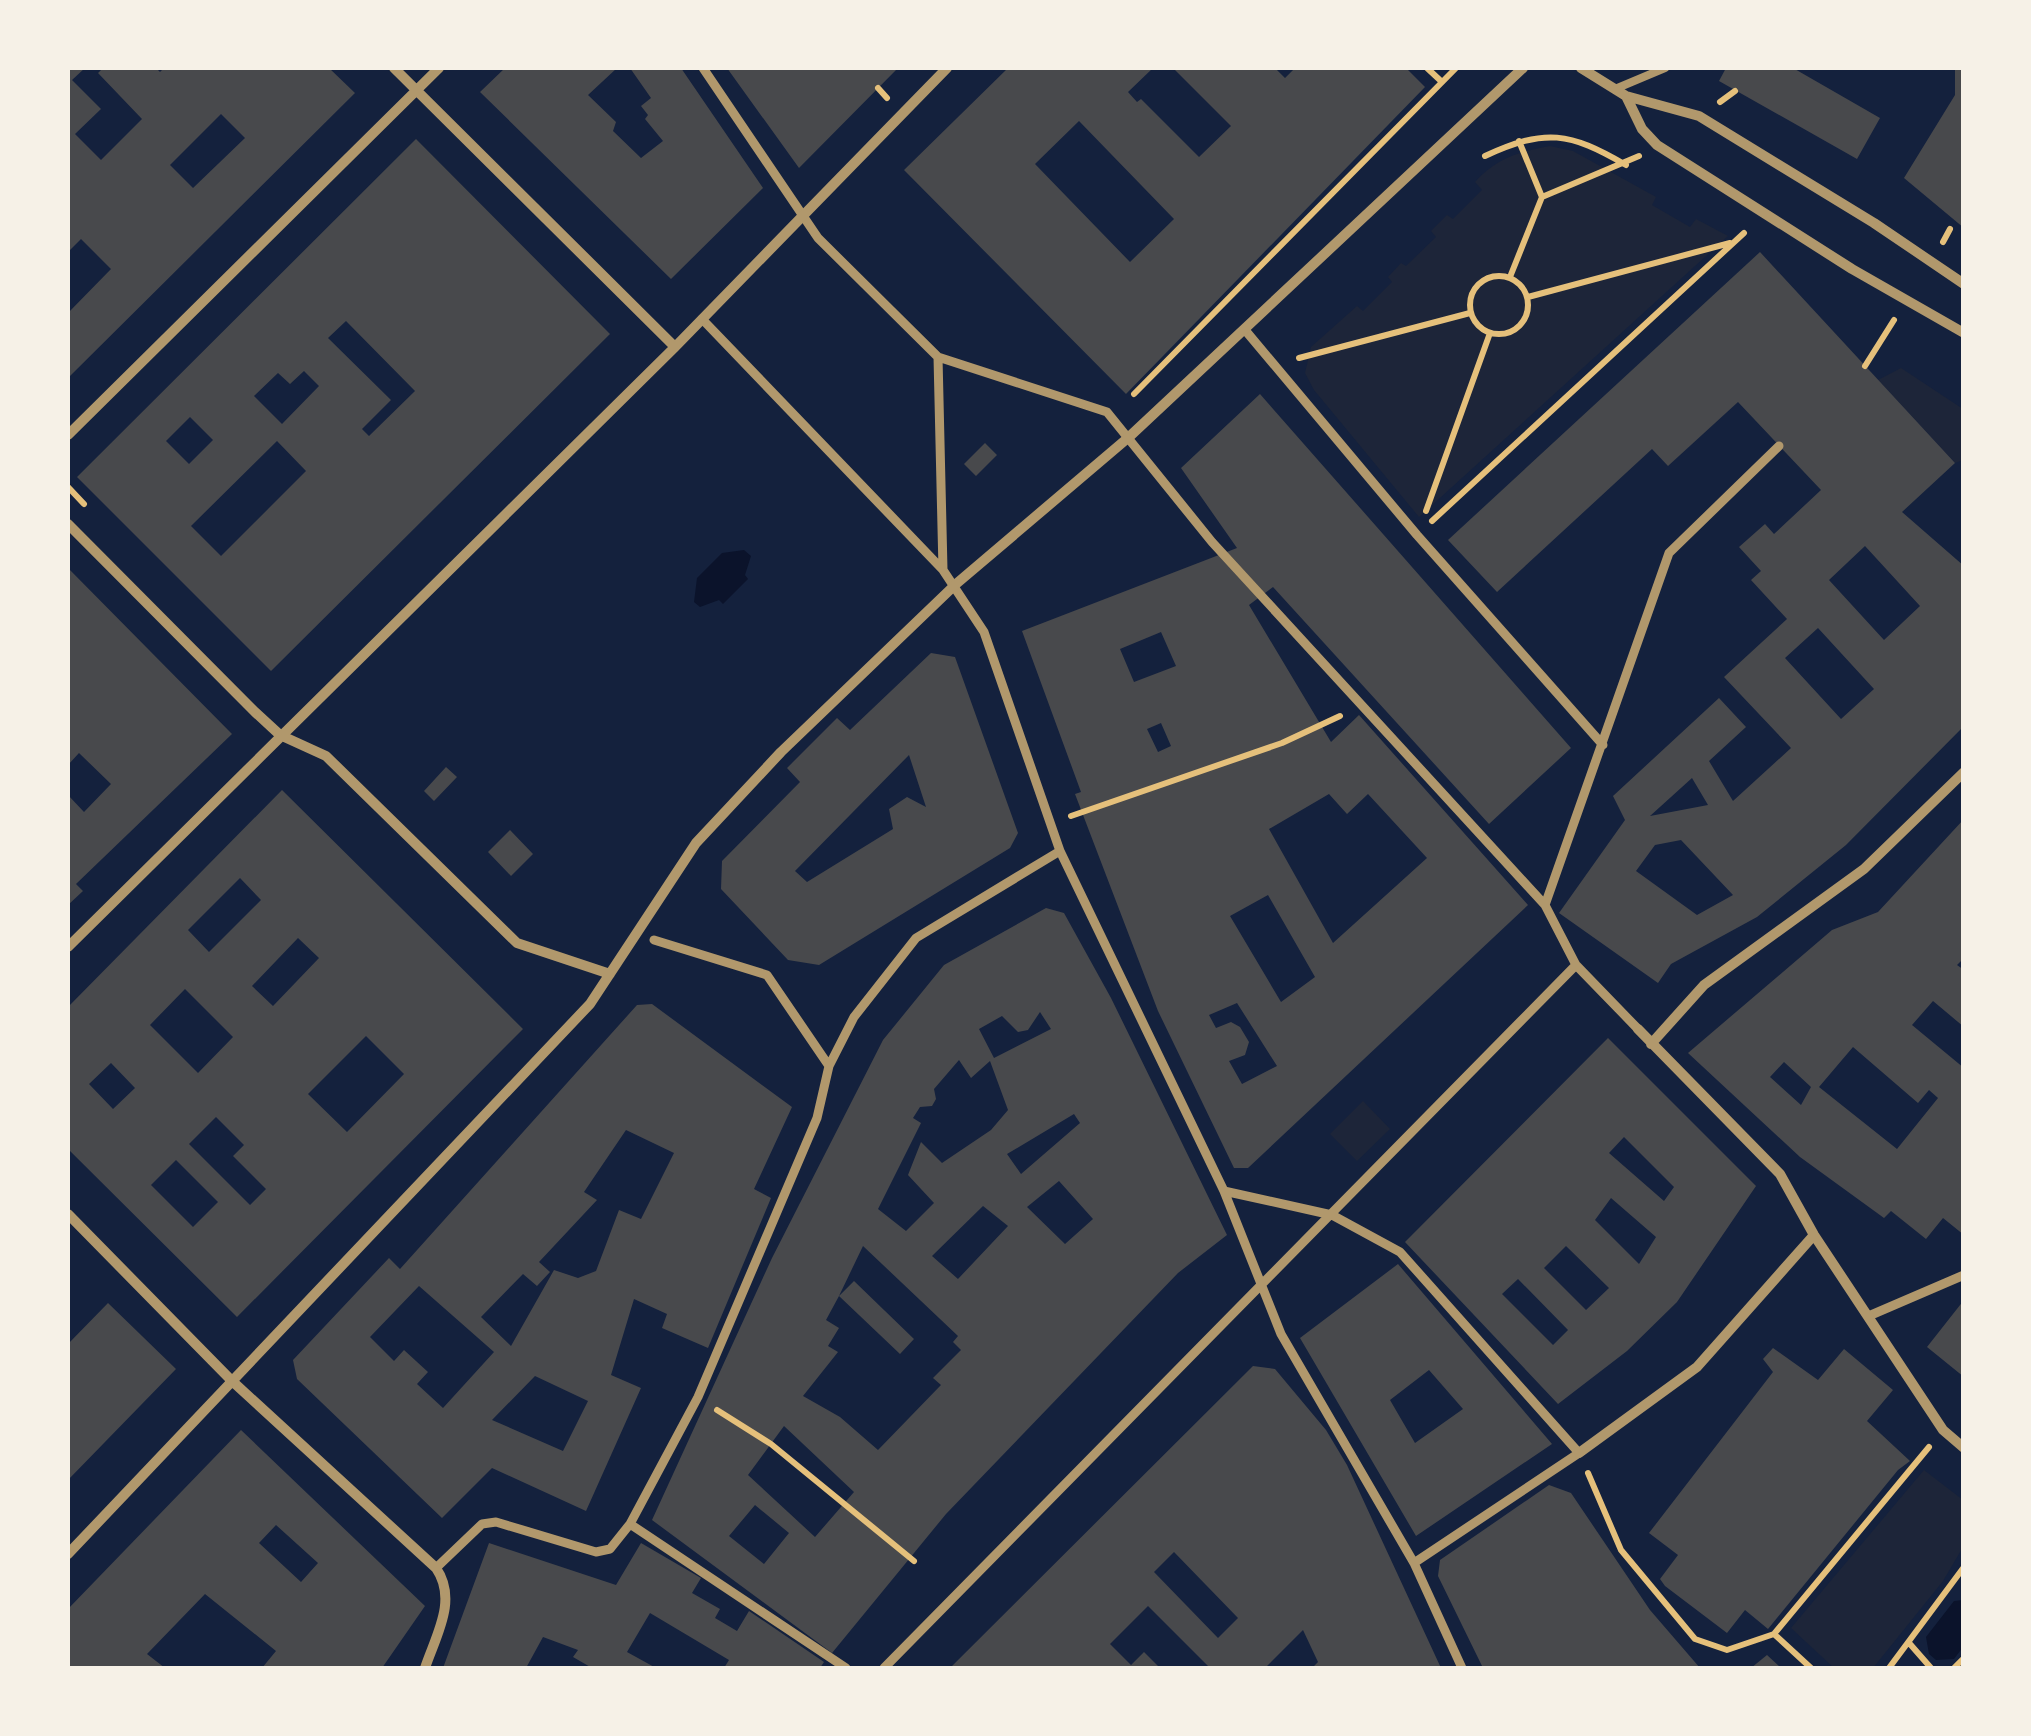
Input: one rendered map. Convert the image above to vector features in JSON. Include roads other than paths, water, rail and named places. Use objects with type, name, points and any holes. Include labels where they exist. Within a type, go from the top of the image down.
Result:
[{"type":"street","points":[[394,68],[675,347]]},
{"type":"street","points":[[68,434],[439,68]]},
{"type":"street","points":[[702,68],[818,238],[938,357],[1110,414],[1212,542],[1545,905],[1576,965],[1780,1174],[1814,1235],[1871,1315],[1943,1430],[1964,1448]]},
{"type":"street","points":[[68,947],[675,347],[946,68]]},
{"type":"street","points":[[68,1554],[590,1004],[696,843],[782,752],[956,584],[1129,437],[1523,68]]},
{"type":"street","points":[[1581,68],[1620,92],[1699,116],[1874,222],[1964,284]]},
{"type":"street","points":[[1620,92],[1642,129],[1657,144],[1906,301],[1964,333]]},
{"type":"street","points":[[702,319],[956,584],[984,632],[1060,851],[1224,1191],[1281,1334],[1414,1563],[1462,1668]]},
{"type":"street","points":[[1245,330],[1417,536],[1603,745]]},
{"type":"street","points":[[938,357],[943,570]]},
{"type":"street","points":[[1545,905],[1669,552],[1780,446]]},
{"type":"street","points":[[68,524],[280,735],[326,756],[517,942],[610,974]]},
{"type":"street","points":[[1651,1044],[1704,986],[1864,869],[1964,772]]},
{"type":"street","points":[[436,1568],[482,1524],[496,1522],[596,1552],[610,1549],[630,1524],[698,1397],[817,1118],[830,1066],[854,1017],[916,938],[1060,851]]},
{"type":"street","points":[[654,940],[767,976],[830,1066]]},
{"type":"street","points":[[887,1665],[1576,965]]},
{"type":"street","points":[[1224,1191],[1332,1215],[1400,1252],[1580,1453]]},
{"type":"street","points":[[68,1214],[231,1380],[436,1568],[447,1584],[446,1606],[425,1668]]},
{"type":"street","points":[[1414,1563],[1580,1453],[1696,1367],[1814,1235]]},
{"type":"street","points":[[1871,1315],[1964,1275]]},
{"type":"street","points":[[630,1524],[846,1668]]},
{"type":"street","points":[[887,1665],[900,1668]]},
{"type":"lane","points":[[1620,92],[1665,68]]}]
